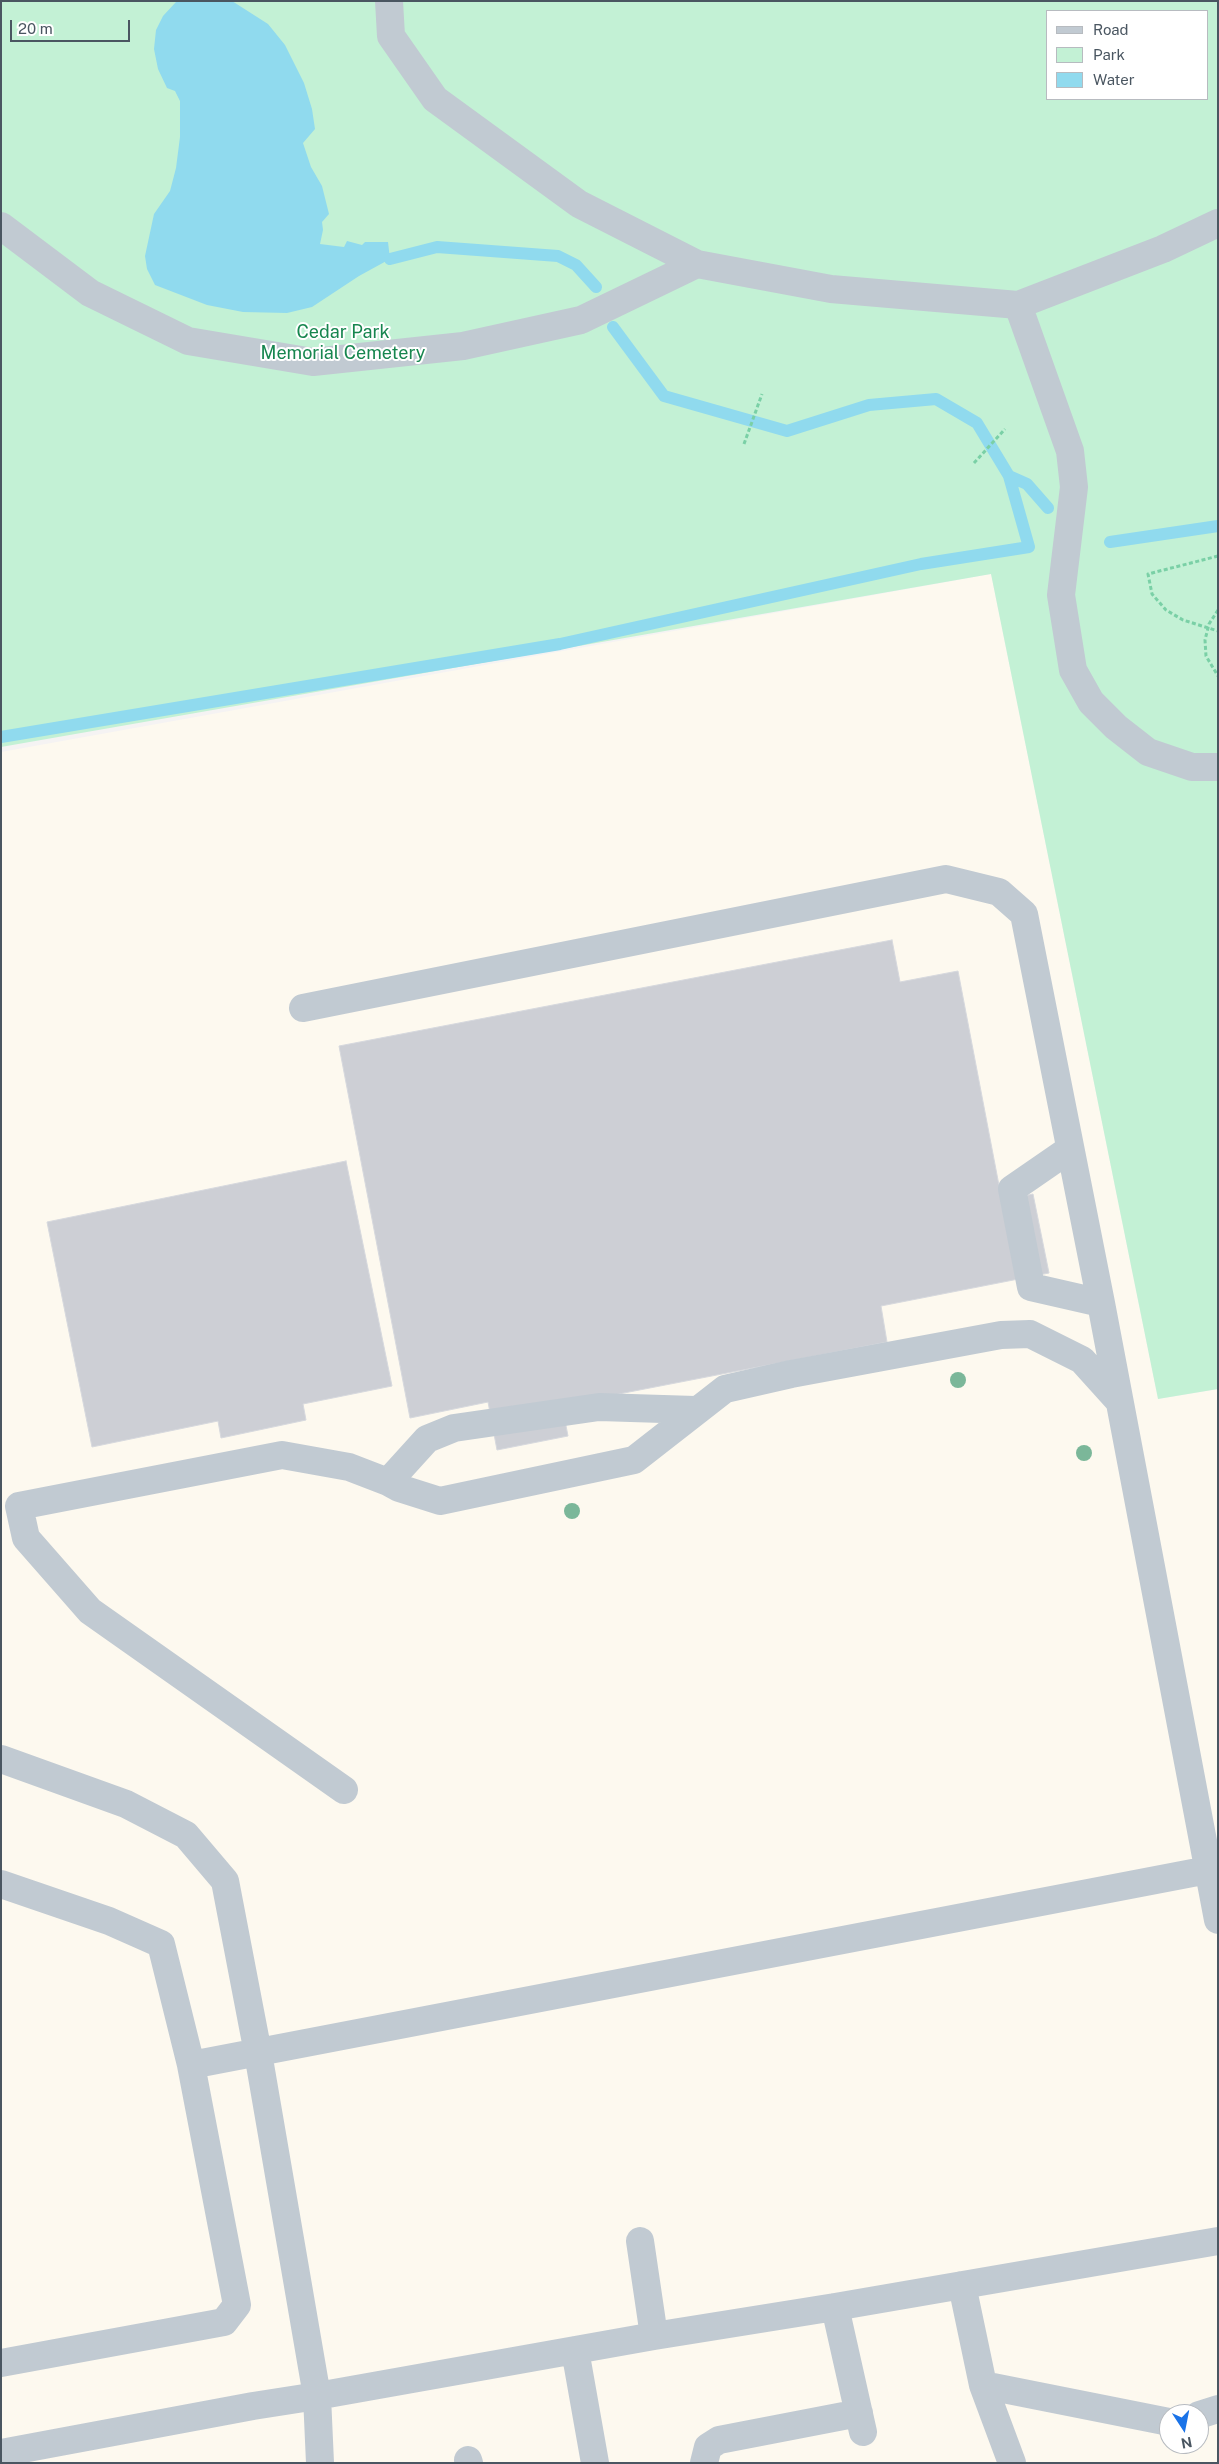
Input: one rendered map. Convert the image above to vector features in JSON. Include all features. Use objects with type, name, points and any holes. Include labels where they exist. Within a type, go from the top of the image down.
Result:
[{"type":"lane","points":[[389,1],[391,36],[435,99],[579,204],[697,264],[832,288],[1018,305],[1163,249],[1218,223]]},
{"type":"lane","points":[[1,226],[90,293],[188,341],[313,362],[463,346],[581,320],[697,264]]},
{"type":"lane","points":[[1018,305],[1070,452],[1074,487],[1061,595],[1073,670],[1091,702],[1116,727],[1148,752],[1192,768],[1218,767]]},
{"type":"lane","points":[[303,1008],[946,878],[999,892],[1024,914],[1101,1303],[1218,1920]]},
{"type":"lane","points":[[1070,1149],[1012,1189],[1031,1287],[1101,1303]]},
{"type":"lane","points":[[344,1790],[90,1611],[26,1538],[19,1506],[282,1455],[349,1467],[399,1488],[440,1501],[634,1460],[695,1410],[725,1389],[791,1374],[1001,1334],[1030,1334],[1082,1360],[1119,1401]]},
{"type":"lane","points":[[388,1482],[427,1439],[454,1428],[599,1406],[695,1410]]},
{"type":"lane","points":[[1,1759],[126,1804],[186,1835],[224,1881],[258,2053],[317,2396],[320,2463]]},
{"type":"lane","points":[[191,2065],[494,2005],[1208,1870]]},
{"type":"lane","points":[[1,1884],[109,1920],[161,1944],[191,2065],[237,2305],[224,2322],[1,2363]]},
{"type":"lane","points":[[640,2241],[654,2336]]},
{"type":"lane","points":[[1,2453],[252,2406],[1218,2241]]},
{"type":"lane","points":[[962,2285],[983,2385],[1012,2463]]},
{"type":"lane","points":[[704,2463],[708,2448],[719,2440],[861,2422],[835,2307]]},
{"type":"lane","points":[[575,2350],[595,2463]]},
{"type":"lane","points":[[983,2385],[1159,2420]]},
{"type":"path","points":[[744,444],[762,394]]},
{"type":"path","points":[[974,463],[1005,429]]},
{"type":"path","points":[[1218,556],[1148,574],[1152,594],[1166,610],[1183,620],[1218,630]]},
{"type":"path","points":[[1218,610],[1208,627],[1205,640],[1206,656],[1218,676]]},
{"type":"shaded area","points":[[991,574],[1158,1399],[1218,1389],[1218,2463],[1,2463],[1,752]]},
{"type":"green space","name":"Cedar Park Memorial Cemetery","points":[[1,1],[1218,1],[1218,1389],[1158,1399],[991,574],[1,747]]},
{"type":"water","points":[[232,1],[268,24],[285,45],[304,83],[312,109],[315,129],[303,143],[311,167],[322,186],[329,214],[322,222],[323,230],[320,244],[344,247],[347,241],[362,245],[365,242],[388,242],[390,259],[359,276],[312,307],[287,313],[243,312],[207,305],[155,285],[147,269],[145,256],[154,214],[170,191],[176,168],[180,137],[180,101],[175,91],[167,88],[158,69],[154,49],[156,30],[163,16],[176,2]]},
{"type":"building","points":[[892,940],[900,982],[958,971],[1002,1201],[1033,1194],[1049,1273],[881,1306],[887,1342],[562,1405],[568,1436],[497,1450],[488,1402],[410,1418],[339,1046]]},
{"type":"building","points":[[346,1161],[392,1386],[303,1404],[306,1420],[221,1438],[218,1421],[92,1447],[47,1222]]},
{"type":"waterway","points":[[390,259],[437,247],[558,256],[576,265],[596,287]]},
{"type":"waterway","points":[[1,737],[560,644],[921,564],[1029,547],[1009,476],[977,423],[936,399],[869,405],[787,431],[664,396],[613,327]]},
{"type":"waterway","points":[[1009,476],[1027,484],[1048,508]]},
{"type":"waterway","points":[[1110,542],[1218,526]]}]
